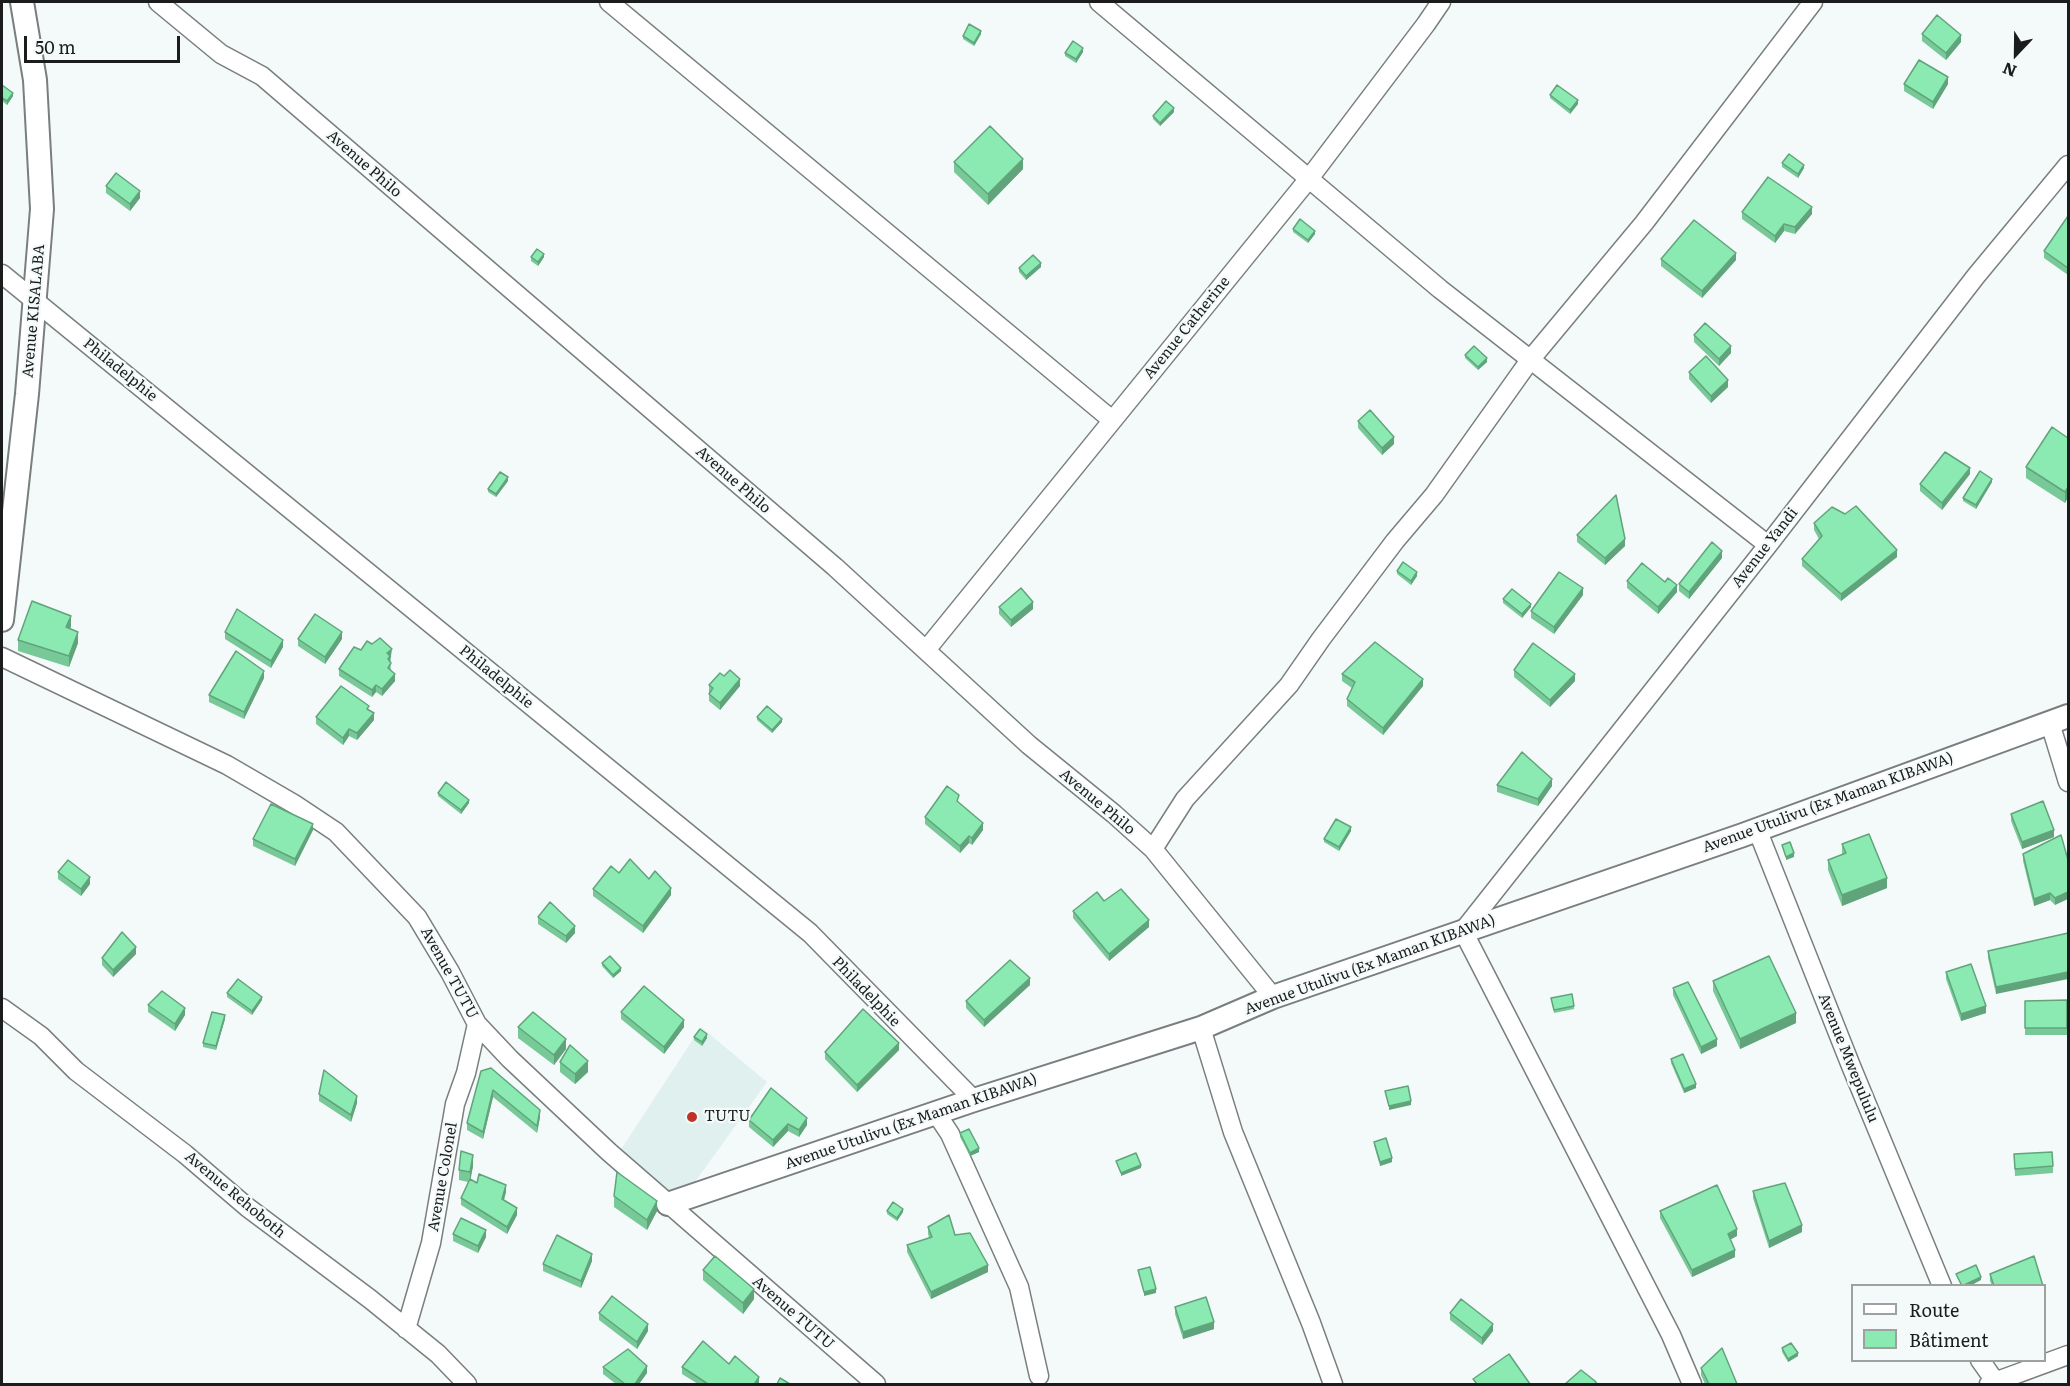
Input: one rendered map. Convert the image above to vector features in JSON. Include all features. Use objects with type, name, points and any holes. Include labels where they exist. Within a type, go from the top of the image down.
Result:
[{"type":"street","name":"Avenue KISALABA","points":[[2,620],[27,394],[42,209],[35,80],[22,2]]},
{"type":"street","name":"Avenue Philo","points":[[158,2],[221,54],[262,76],[835,567],[1029,745],[1114,814],[1153,849],[1273,997]]},
{"type":"street","points":[[609,2],[1112,420]]},
{"type":"street","points":[[1099,2],[1440,289],[1768,545]]},
{"type":"street","name":"Avenue Catherine","points":[[927,650],[1309,179],[1441,2]]},
{"type":"street","points":[[1153,849],[1185,799],[1289,685],[1395,542],[1434,495],[1530,360],[1644,223],[1813,2]]},
{"type":"street","name":"Avenue Yandi","points":[[1463,931],[1768,545],[1976,276],[2068,165]]},
{"type":"street","name":"Philadelphie","points":[[2,274],[810,933],[974,1100]]},
{"type":"street","name":"Avenue TUTU","points":[[2,657],[227,765],[294,804],[336,832],[417,917],[450,972],[477,1024],[574,1121],[876,1384]]},
{"type":"street","points":[[2059,719],[2068,782]]},
{"type":"street","name":"Avenue Utulivu (Ex Maman KIBAWA)","points":[[668,1204],[974,1100],[1201,1028],[1273,997],[1757,830],[2059,719]]},
{"type":"street","name":"Avenue Mwepululu","points":[[1757,830],[1941,1284]]},
{"type":"street","points":[[1463,931],[1671,1335],[1692,1384]]},
{"type":"street","name":"Avenue Rehoboth","points":[[2,1008],[41,1036],[76,1071],[185,1154],[256,1215],[438,1354],[467,1384]]},
{"type":"street","name":"Avenue Colonel","points":[[406,1329],[431,1243],[455,1104],[466,1073],[477,1024]]},
{"type":"street","points":[[1201,1028],[1233,1132],[1311,1323],[1333,1384]]},
{"type":"street","points":[[936,1113],[950,1134],[1018,1287],[1039,1376]]},
{"type":"street","points":[[1981,1362],[1994,1384],[2068,1355]]},
{"type":"shaded area","name":"TUTU","points":[[701,1027],[767,1082],[692,1186],[675,1195],[620,1151]]},
{"type":"building","points":[[1937,15],[1961,35],[1946,53],[1922,34]]},
{"type":"building","points":[[969,24],[981,31],[974,43],[963,36]]},
{"type":"building","points":[[1073,41],[1083,48],[1076,59],[1065,53]]},
{"type":"building","points":[[1919,60],[1948,77],[1933,102],[1904,84]]},
{"type":"building","points":[[2,85],[13,93],[7,101],[2,98]]},
{"type":"building","points":[[1557,85],[1578,100],[1570,110],[1550,95]]},
{"type":"building","points":[[1166,101],[1174,108],[1160,123],[1153,116]]},
{"type":"building","points":[[990,126],[1023,159],[988,194],[954,162]]},
{"type":"building","points":[[1789,154],[1804,165],[1798,174],[1782,163]]},
{"type":"building","points":[[116,173],[140,191],[130,204],[106,186]]},
{"type":"building","points":[[1768,177],[1812,207],[1795,227],[1784,224],[1775,236],[1742,212]]},
{"type":"building","points":[[2068,216],[2068,268],[2044,251]]},
{"type":"building","points":[[1300,219],[1315,231],[1308,240],[1293,229]]},
{"type":"building","points":[[1694,220],[1736,253],[1702,291],[1661,259]]},
{"type":"building","points":[[537,249],[544,254],[538,262],[531,257]]},
{"type":"building","points":[[1033,255],[1041,263],[1026,276],[1019,268]]},
{"type":"building","points":[[1705,323],[1731,346],[1719,359],[1694,335]]},
{"type":"building","points":[[1474,346],[1487,358],[1478,367],[1465,355]]},
{"type":"building","points":[[1706,356],[1728,380],[1711,396],[1689,372]]},
{"type":"building","points":[[1370,410],[1394,437],[1382,448],[1358,421]]},
{"type":"building","points":[[2052,427],[2068,438],[2068,487],[2065,492],[2026,467]]},
{"type":"building","points":[[1945,452],[1970,468],[1942,503],[1920,484]]},
{"type":"building","points":[[1980,471],[1992,479],[1976,505],[1963,498]]},
{"type":"building","points":[[500,472],[508,477],[496,494],[488,489]]},
{"type":"building","points":[[1616,495],[1625,539],[1605,558],[1577,535]]},
{"type":"building","points":[[1856,506],[1897,550],[1841,594],[1802,559],[1822,536],[1814,523],[1832,507],[1845,514]]},
{"type":"building","points":[[1712,542],[1722,551],[1689,592],[1679,584]]},
{"type":"building","points":[[1403,562],[1417,572],[1411,581],[1397,571]]},
{"type":"building","points":[[1642,563],[1665,582],[1668,578],[1677,585],[1658,607],[1627,581]]},
{"type":"building","points":[[1559,572],[1583,588],[1554,627],[1531,611]]},
{"type":"building","points":[[1021,588],[1033,602],[1011,620],[999,607]]},
{"type":"building","points":[[1512,589],[1531,604],[1522,614],[1503,599]]},
{"type":"building","points":[[32,601],[71,616],[66,627],[78,632],[69,656],[18,640]]},
{"type":"building","points":[[237,609],[283,640],[271,661],[225,632]]},
{"type":"building","points":[[315,614],[342,632],[325,657],[298,639]]},
{"type":"building","points":[[380,638],[392,649],[387,653],[391,663],[388,668],[395,674],[382,689],[376,685],[372,690],[339,669],[354,647],[361,650],[367,641],[372,644]]},
{"type":"building","points":[[1375,642],[1423,679],[1383,728],[1347,699],[1355,682],[1342,674]]},
{"type":"building","points":[[1533,643],[1575,674],[1550,700],[1514,670]]},
{"type":"building","points":[[236,651],[264,671],[244,712],[209,695]]},
{"type":"building","points":[[730,670],[740,679],[720,703],[709,694],[713,688],[709,685],[720,673],[724,676]]},
{"type":"building","points":[[341,686],[369,706],[367,709],[374,713],[357,733],[349,729],[343,738],[316,717]]},
{"type":"building","points":[[767,706],[782,719],[772,730],[757,717]]},
{"type":"building","points":[[1522,752],[1552,779],[1538,799],[1497,785]]},
{"type":"building","points":[[446,782],[469,800],[461,810],[438,793]]},
{"type":"building","points":[[947,786],[959,795],[957,801],[983,823],[972,838],[969,836],[960,846],[925,817]]},
{"type":"building","points":[[2043,801],[2054,830],[2022,842],[2011,814]]},
{"type":"building","points":[[271,804],[313,824],[295,859],[253,839]]},
{"type":"building","points":[[1336,819],[1351,827],[1339,847],[1324,839]]},
{"type":"building","points":[[1869,834],[1887,878],[1842,895],[1828,860],[1846,853],[1842,844]]},
{"type":"building","points":[[2061,835],[2068,860],[2068,892],[2055,898],[2050,893],[2034,899],[2023,854]]},
{"type":"building","points":[[1790,842],[1794,853],[1786,857],[1782,845]]},
{"type":"building","points":[[630,859],[649,879],[655,871],[671,888],[643,926],[593,889],[611,866],[619,873]]},
{"type":"building","points":[[68,860],[90,877],[81,889],[58,872]]},
{"type":"building","points":[[1121,889],[1149,920],[1109,954],[1073,911],[1097,892],[1104,901]]},
{"type":"building","points":[[550,902],[575,926],[566,936],[538,917]]},
{"type":"building","points":[[122,932],[136,947],[113,970],[102,958]]},
{"type":"building","points":[[2068,933],[2068,972],[1996,987],[1988,951]]},
{"type":"building","points":[[610,956],[621,968],[613,975],[602,963]]},
{"type":"building","points":[[1769,956],[1796,1013],[1740,1039],[1713,981]]},
{"type":"building","points":[[1010,960],[1030,978],[984,1020],[966,1001]]},
{"type":"building","points":[[1971,964],[1986,1006],[1961,1014],[1946,972]]},
{"type":"building","points":[[238,979],[262,997],[252,1011],[227,993]]},
{"type":"building","points":[[1688,982],[1717,1039],[1701,1047],[1673,988]]},
{"type":"building","points":[[644,986],[684,1020],[664,1047],[621,1012]]},
{"type":"building","points":[[162,991],[185,1008],[175,1024],[148,1005]]},
{"type":"building","points":[[1572,994],[1574,1006],[1554,1010],[1551,998]]},
{"type":"building","points":[[2067,1000],[2067,1028],[2025,1028],[2025,1001]]},
{"type":"building","points":[[863,1009],[899,1043],[857,1085],[825,1052]]},
{"type":"building","points":[[212,1012],[225,1015],[216,1046],[203,1043]]},
{"type":"building","points":[[533,1012],[566,1039],[554,1055],[518,1027]]},
{"type":"building","points":[[700,1029],[707,1034],[702,1042],[694,1037]]},
{"type":"building","points":[[570,1045],[588,1061],[575,1074],[560,1062]]},
{"type":"building","points":[[1683,1054],[1696,1084],[1684,1089],[1671,1059]]},
{"type":"building","points":[[491,1068],[540,1110],[537,1126],[493,1090],[483,1132],[467,1123],[481,1071]]},
{"type":"building","points":[[324,1070],[357,1096],[351,1115],[319,1094]]},
{"type":"building","points":[[1408,1086],[1411,1101],[1389,1106],[1385,1091]]},
{"type":"building","points":[[771,1088],[807,1118],[799,1130],[788,1124],[773,1140],[749,1120]]},
{"type":"building","points":[[969,1129],[979,1148],[970,1153],[960,1133]]},
{"type":"building","points":[[1386,1138],[1392,1158],[1380,1162],[1374,1142]]},
{"type":"building","points":[[461,1151],[473,1155],[470,1172],[459,1170]]},
{"type":"building","points":[[2052,1152],[2053,1166],[2015,1169],[2014,1154]]},
{"type":"building","points":[[1136,1153],[1141,1165],[1121,1173],[1116,1161]]},
{"type":"building","points":[[617,1172],[657,1201],[647,1220],[614,1196]]},
{"type":"building","points":[[479,1174],[506,1185],[502,1199],[517,1208],[507,1227],[461,1198],[470,1179],[477,1183]]},
{"type":"building","points":[[1785,1183],[1802,1225],[1769,1241],[1753,1191]]},
{"type":"building","points":[[1717,1185],[1737,1229],[1728,1234],[1735,1250],[1692,1270],[1660,1211]]},
{"type":"building","points":[[893,1202],[903,1209],[897,1218],[887,1211]]},
{"type":"building","points":[[949,1215],[955,1235],[970,1233],[988,1265],[931,1292],[907,1245],[932,1237],[928,1227]]},
{"type":"building","points":[[461,1218],[486,1230],[478,1246],[453,1234]]},
{"type":"building","points":[[557,1235],[592,1254],[581,1281],[543,1264]]},
{"type":"building","points":[[715,1256],[754,1289],[743,1303],[703,1270]]},
{"type":"building","points":[[2034,1256],[2042,1284],[1993,1284],[1990,1274]]},
{"type":"building","points":[[1976,1265],[1981,1277],[1961,1284],[1956,1274]]},
{"type":"building","points":[[1150,1267],[1156,1289],[1144,1292],[1138,1270]]},
{"type":"building","points":[[612,1296],[648,1324],[637,1342],[599,1313]]},
{"type":"building","points":[[1206,1297],[1214,1322],[1183,1332],[1175,1307]]},
{"type":"building","points":[[1461,1299],[1493,1324],[1482,1338],[1450,1313]]},
{"type":"building","points":[[703,1341],[729,1364],[735,1356],[759,1377],[755,1383],[757,1384],[708,1384],[682,1367]]},
{"type":"building","points":[[1791,1343],[1798,1353],[1788,1359],[1782,1348]]},
{"type":"building","points":[[1722,1348],[1737,1384],[1709,1384],[1701,1368]]},
{"type":"building","points":[[628,1349],[647,1366],[635,1384],[625,1384],[603,1367]]},
{"type":"building","points":[[1509,1354],[1530,1384],[1477,1384],[1473,1379]]},
{"type":"building","points":[[1581,1370],[1597,1384],[1565,1384]]},
{"type":"building","points":[[780,1378],[790,1384],[777,1384]]},
{"type":"place","name":"TUTU","points":[[692,1117]]}]
